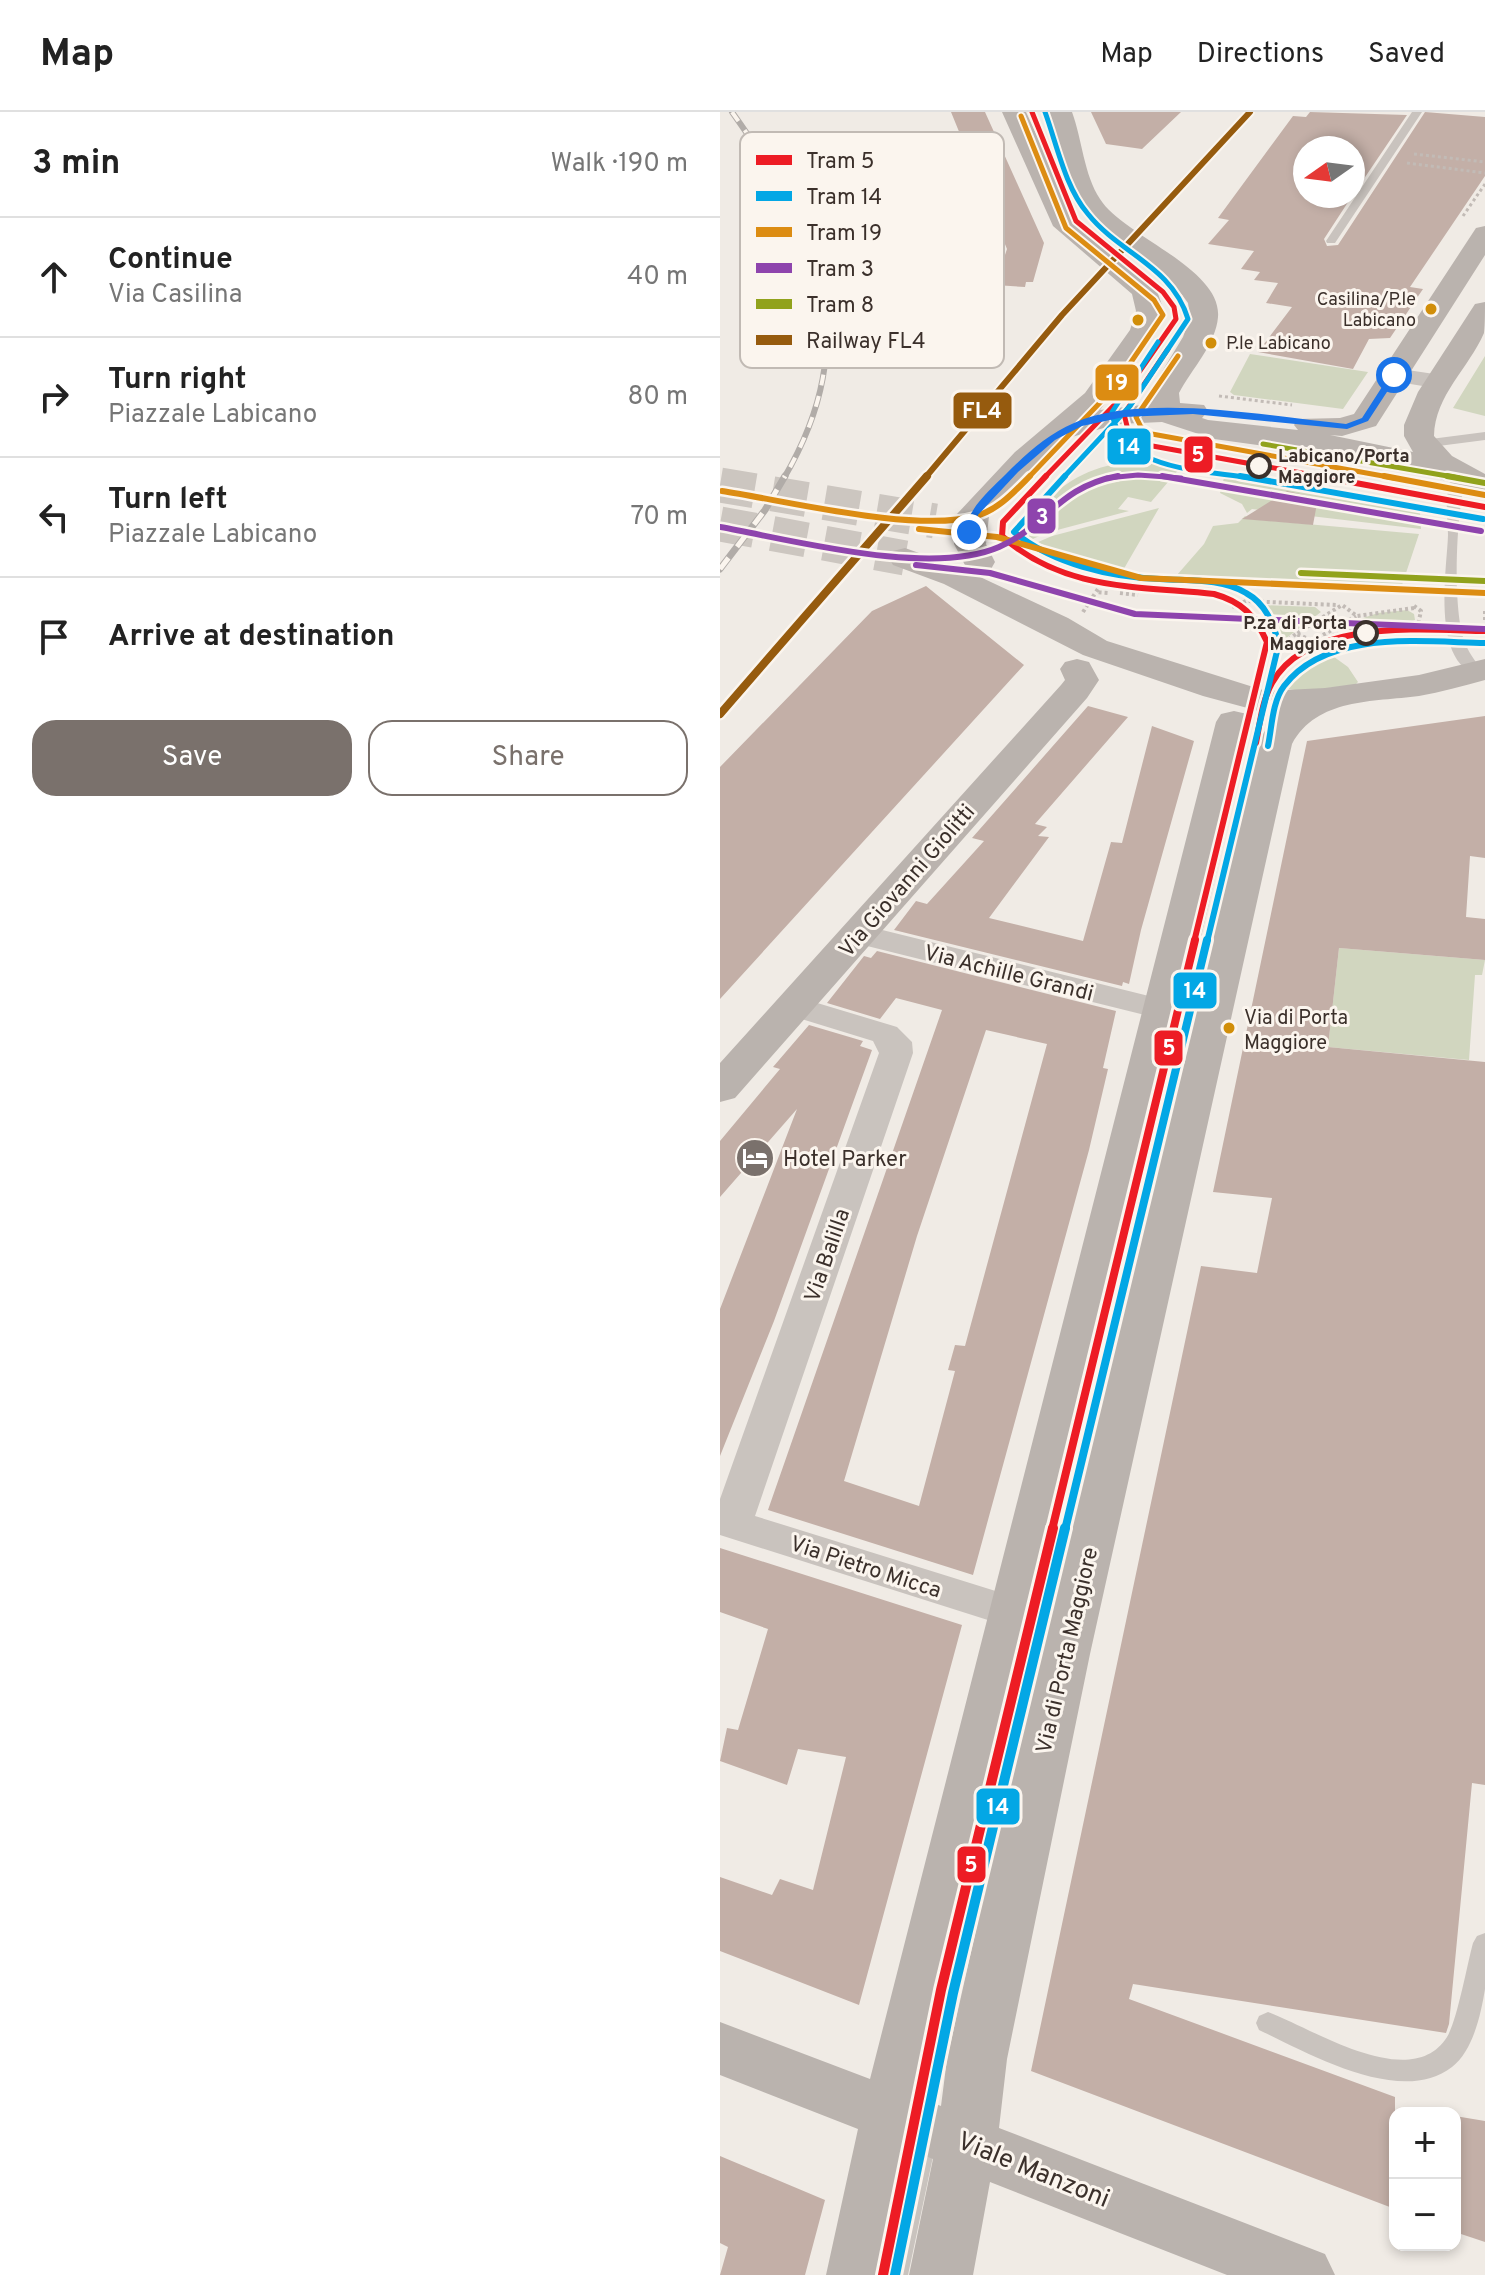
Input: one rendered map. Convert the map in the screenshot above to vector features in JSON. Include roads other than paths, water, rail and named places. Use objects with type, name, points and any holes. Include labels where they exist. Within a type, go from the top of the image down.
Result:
[{"type":"main road","points":[[969,557],[1026,459],[1095,399],[1144,330],[1150,307],[1147,294],[1138,284],[1062,220],[1014,112]]},
{"type":"main road","points":[[1060,112],[1091,207],[1192,287],[1202,300],[1204,317],[1164,393],[1169,411],[1200,426],[1366,451],[1477,480]]},
{"type":"main road","points":[[1058,433],[1098,418],[1169,411],[1219,413],[1325,427],[1347,427],[1365,420],[1485,234]]},
{"type":"main road","points":[[1477,480],[1437,460],[1423,444],[1418,424],[1485,310]]},
{"type":"main road","points":[[1058,433],[1112,428],[1477,480]]},
{"type":"main road","points":[[942,522],[1040,640],[1077,669],[1105,682],[1275,728],[1483,680]]},
{"type":"main road","points":[[905,558],[969,557]]},
{"type":"main road","points":[[1012,606],[1056,625],[1095,648],[1241,698],[1275,703],[1434,683],[1483,680]]},
{"type":"main road","name":"Via Giovanni Giolitti","points":[[720,1089],[1079,686],[1082,675],[1077,669]]},
{"type":"main road","points":[[941,2275],[929,2127],[1013,1612],[1161,1009],[1275,728],[1305,708],[1335,697]]},
{"type":"main road","name":"Via di Porta Maggiore","points":[[929,2127],[977,2059],[1064,1654],[1275,728]]},
{"type":"main road","name":"Viale Manzoni","points":[[720,2048],[1303,2275]]},
{"type":"main road","points":[[858,2275],[929,2127]]},
{"type":"street","points":[[1394,375],[1441,382]]},
{"type":"street","name":"Via Achille Grandi","points":[[858,934],[1161,1009]]},
{"type":"street","name":"Via Balilla","points":[[726,1522],[896,1053],[895,1042],[885,1034],[794,1006]]},
{"type":"street","name":"Via Pietro Micca","points":[[726,1522],[1013,1612]]},
{"type":"lane","points":[[1331,241],[1417,112]]},
{"type":"lane","points":[[1423,444],[1485,436]]},
{"type":"lane","points":[[1477,480],[1454,494],[1451,594],[1456,640],[1465,659],[1483,680]]},
{"type":"lane","points":[[1268,2023],[1372,2067],[1404,2071],[1433,2067],[1453,2052],[1459,2040],[1485,1943]]},
{"type":"lane","points":[[895,2275],[929,2127]]},
{"type":"tunnel","points":[[720,485],[935,521]]},
{"type":"tunnel","points":[[720,524],[905,558]]},
{"type":"railway","points":[[732,112],[746,132]]},
{"type":"railway","points":[[785,476],[809,427],[824,368]]},
{"type":"railway","points":[[720,569],[765,510],[785,476]]},
{"type":"tram line","name":"5","points":[[883,2275],[941,1990],[1267,642],[1258,622],[1246,608],[1231,599],[1196,592],[1137,590],[1083,579],[1030,558],[1002,536],[1003,522],[1121,398],[1176,319],[1174,307],[1163,292],[1076,221],[1032,112]]},
{"type":"tram line","name":"14","points":[[895,2275],[953,1993],[1279,643],[1272,619],[1260,602],[1244,591],[1204,582],[1108,573],[1055,556],[1014,532],[1130,406],[1188,319],[1183,302],[1161,273],[1101,227],[1082,207],[1045,112]]},
{"type":"tram line","name":"19","points":[[722,491],[930,523],[978,516],[1007,500],[1112,390],[1163,315],[1154,300],[1066,228],[1021,116]]},
{"type":"tram line","name":"14","points":[[1158,342],[1112,412],[1117,433],[1138,453],[1169,464],[1483,519]]},
{"type":"tram line","name":"5","points":[[1168,349],[1124,414],[1128,430],[1147,445],[1485,507]]},
{"type":"tram line","name":"19","points":[[1178,356],[1136,417],[1141,427],[1152,434],[1485,495]]},
{"type":"tram line","name":"8","points":[[1263,444],[1485,483]]},
{"type":"tram line","name":"3","points":[[720,527],[862,552],[938,558],[971,555],[997,548],[1014,539],[1080,487],[1098,480],[1138,475],[1192,480],[1481,531]]},
{"type":"tram line","name":"19","points":[[919,529],[997,537],[1141,578],[1485,593]]},
{"type":"tram line","name":"3","points":[[916,565],[990,573],[1135,614],[1484,629]]},
{"type":"tram line","name":"8","points":[[1301,573],[1485,581]]},
{"type":"tram line","name":"5","points":[[1256,743],[1265,701],[1275,678],[1294,659],[1317,645],[1372,632],[1485,631]]},
{"type":"tram line","name":"14","points":[[1268,746],[1280,692],[1301,669],[1323,656],[1377,644],[1485,643]]},
{"type":"rail line","name":"FL4","points":[[720,714],[857,560],[1062,315],[1250,112]]},
{"type":"place","name":"Casilina/P.le Labicano","points":[[1431,309]]},
{"type":"place","name":"P.le Labicano","points":[[1211,343]]},
{"type":"place","name":"Labicano/Porta Maggiore","points":[[1259,466]]},
{"type":"place","name":"P.za di Porta Maggiore","points":[[1366,633]]},
{"type":"place","name":"Via di Porta Maggiore","points":[[1229,1028]]},
{"type":"place","name":"Hotel Parker","points":[[755,1158]]}]
